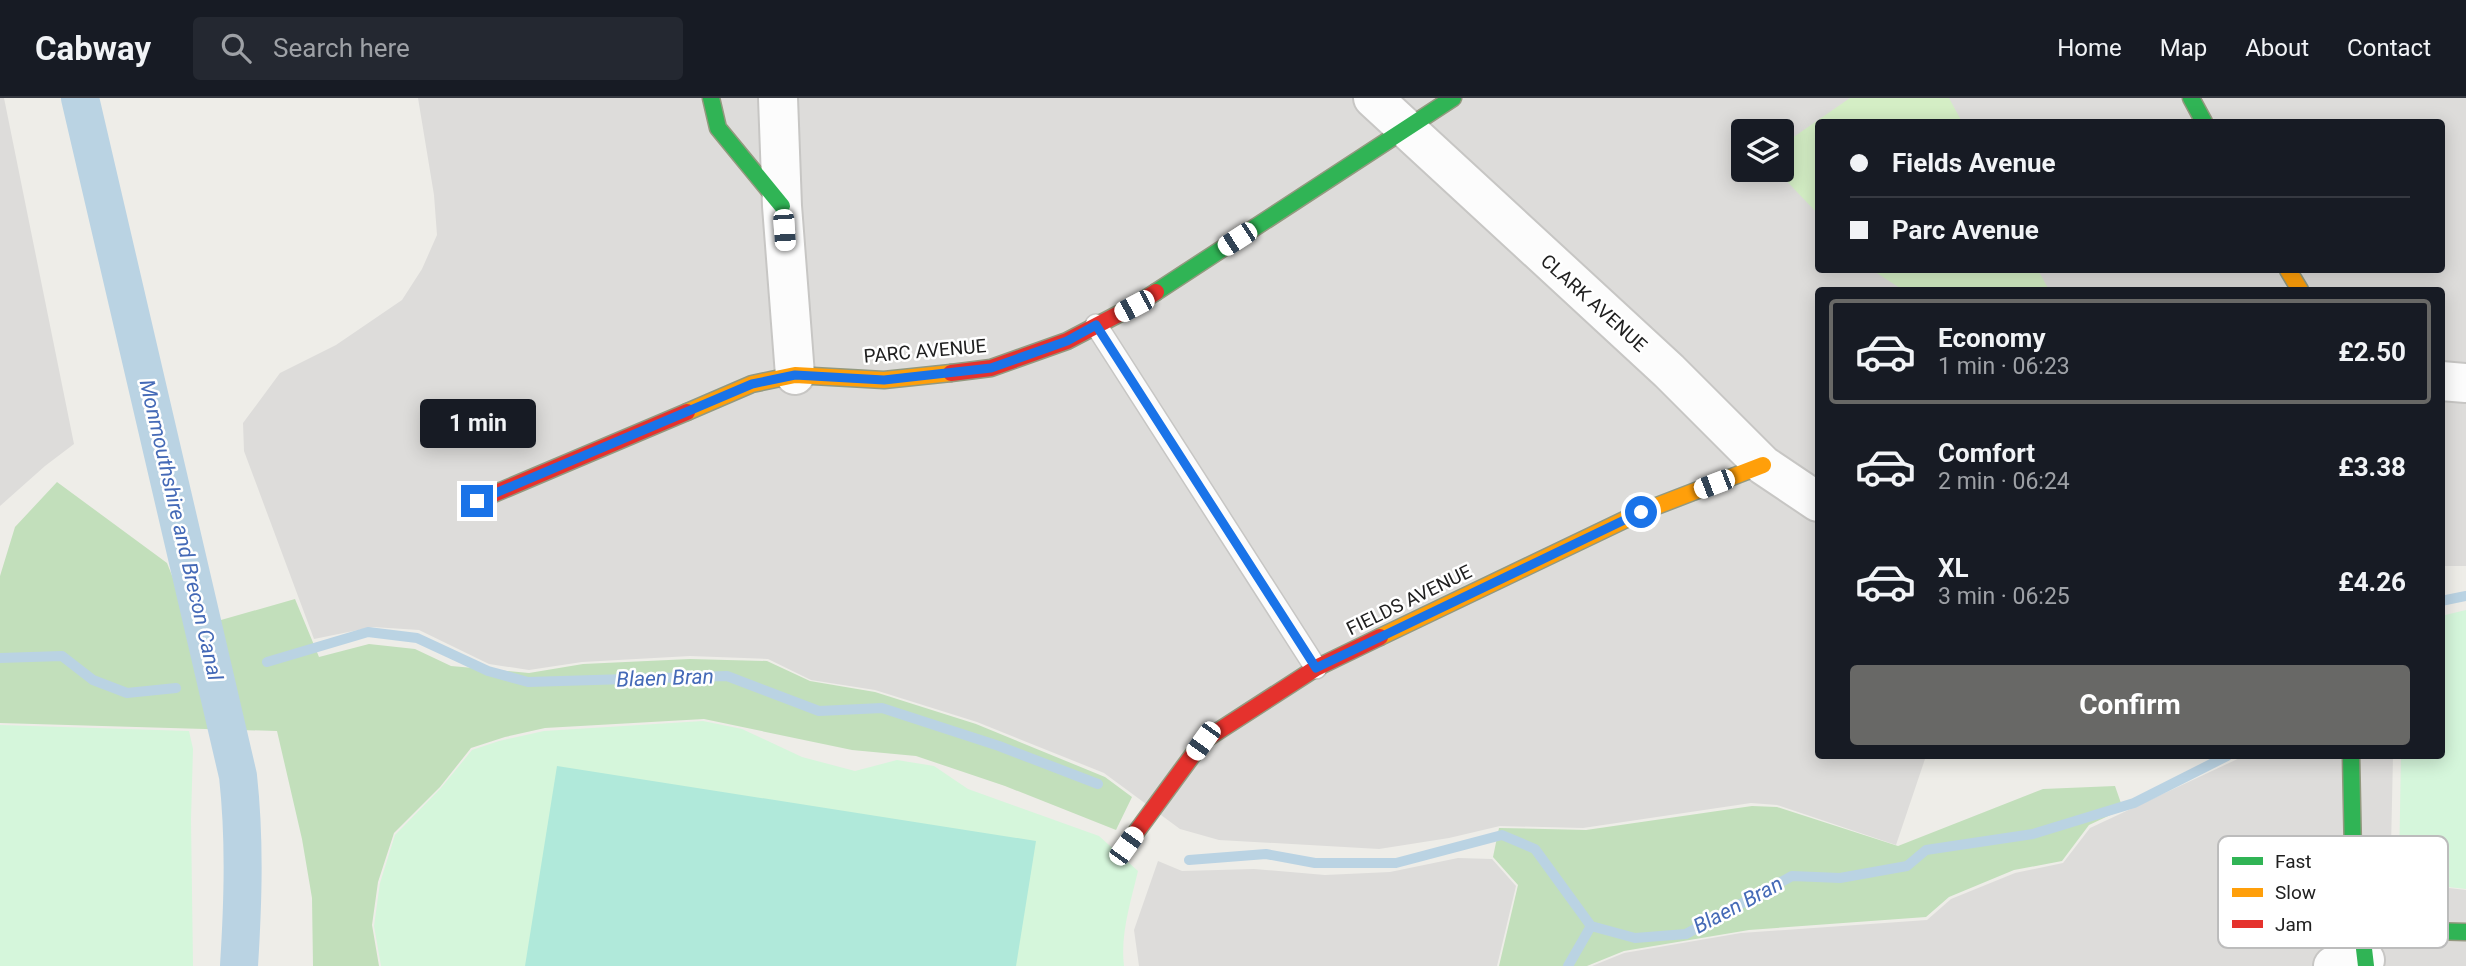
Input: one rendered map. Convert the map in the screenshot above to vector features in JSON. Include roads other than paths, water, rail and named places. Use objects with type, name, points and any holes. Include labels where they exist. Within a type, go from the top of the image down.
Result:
[{"type":"street","points":[[710,98],[718,128],[782,206]]},
{"type":"street","points":[[778,98],[782,206],[795,375]]},
{"type":"street","name":"CLARK AVENUE","points":[[1373,98],[1669,371],[1763,465],[1815,500]]},
{"type":"street","name":"PARC AVENUE","points":[[477,501],[752,384],[795,375],[884,380],[991,368],[1067,341],[1134,306],[1453,98]]},
{"type":"street","points":[[2191,98],[2202,119]]},
{"type":"street","points":[[2445,381],[2466,383]]},
{"type":"street","name":"FIELDS AVENUE","points":[[1126,846],[1203,741],[1316,668],[1641,512],[1763,465]]},
{"type":"street","points":[[2351,759],[2353,836]]},
{"type":"street","points":[[2448,936],[2466,932]]},
{"type":"street","points":[[2356,955],[2389,948]]},
{"type":"lane","points":[[1096,325],[1316,668]]},
{"type":"waterway","name":"Monmouthshire and Brecon Canal","points":[[80,98],[238,776],[243,871],[239,966]]},
{"type":"waterway","name":"Blaen Bran","points":[[2445,600],[2466,596]]},
{"type":"waterway","name":"Blaen Bran","points":[[267,662],[368,632],[417,638],[488,671],[528,682],[727,676],[819,711],[882,708],[999,746],[1098,784]]},
{"type":"waterway","name":"Blaen Bran","points":[[0,658],[62,656],[93,680],[127,693],[176,688]]},
{"type":"waterway","name":"Blaen Bran","points":[[1189,860],[1266,854],[1315,863],[1396,863],[1502,835],[1535,849],[1591,926],[1635,938],[1686,934],[1792,876],[1840,878],[1907,866],[1926,850],[2033,834],[2134,803],[2221,759]]},
{"type":"waterway","points":[[1568,966],[1591,926]]}]
